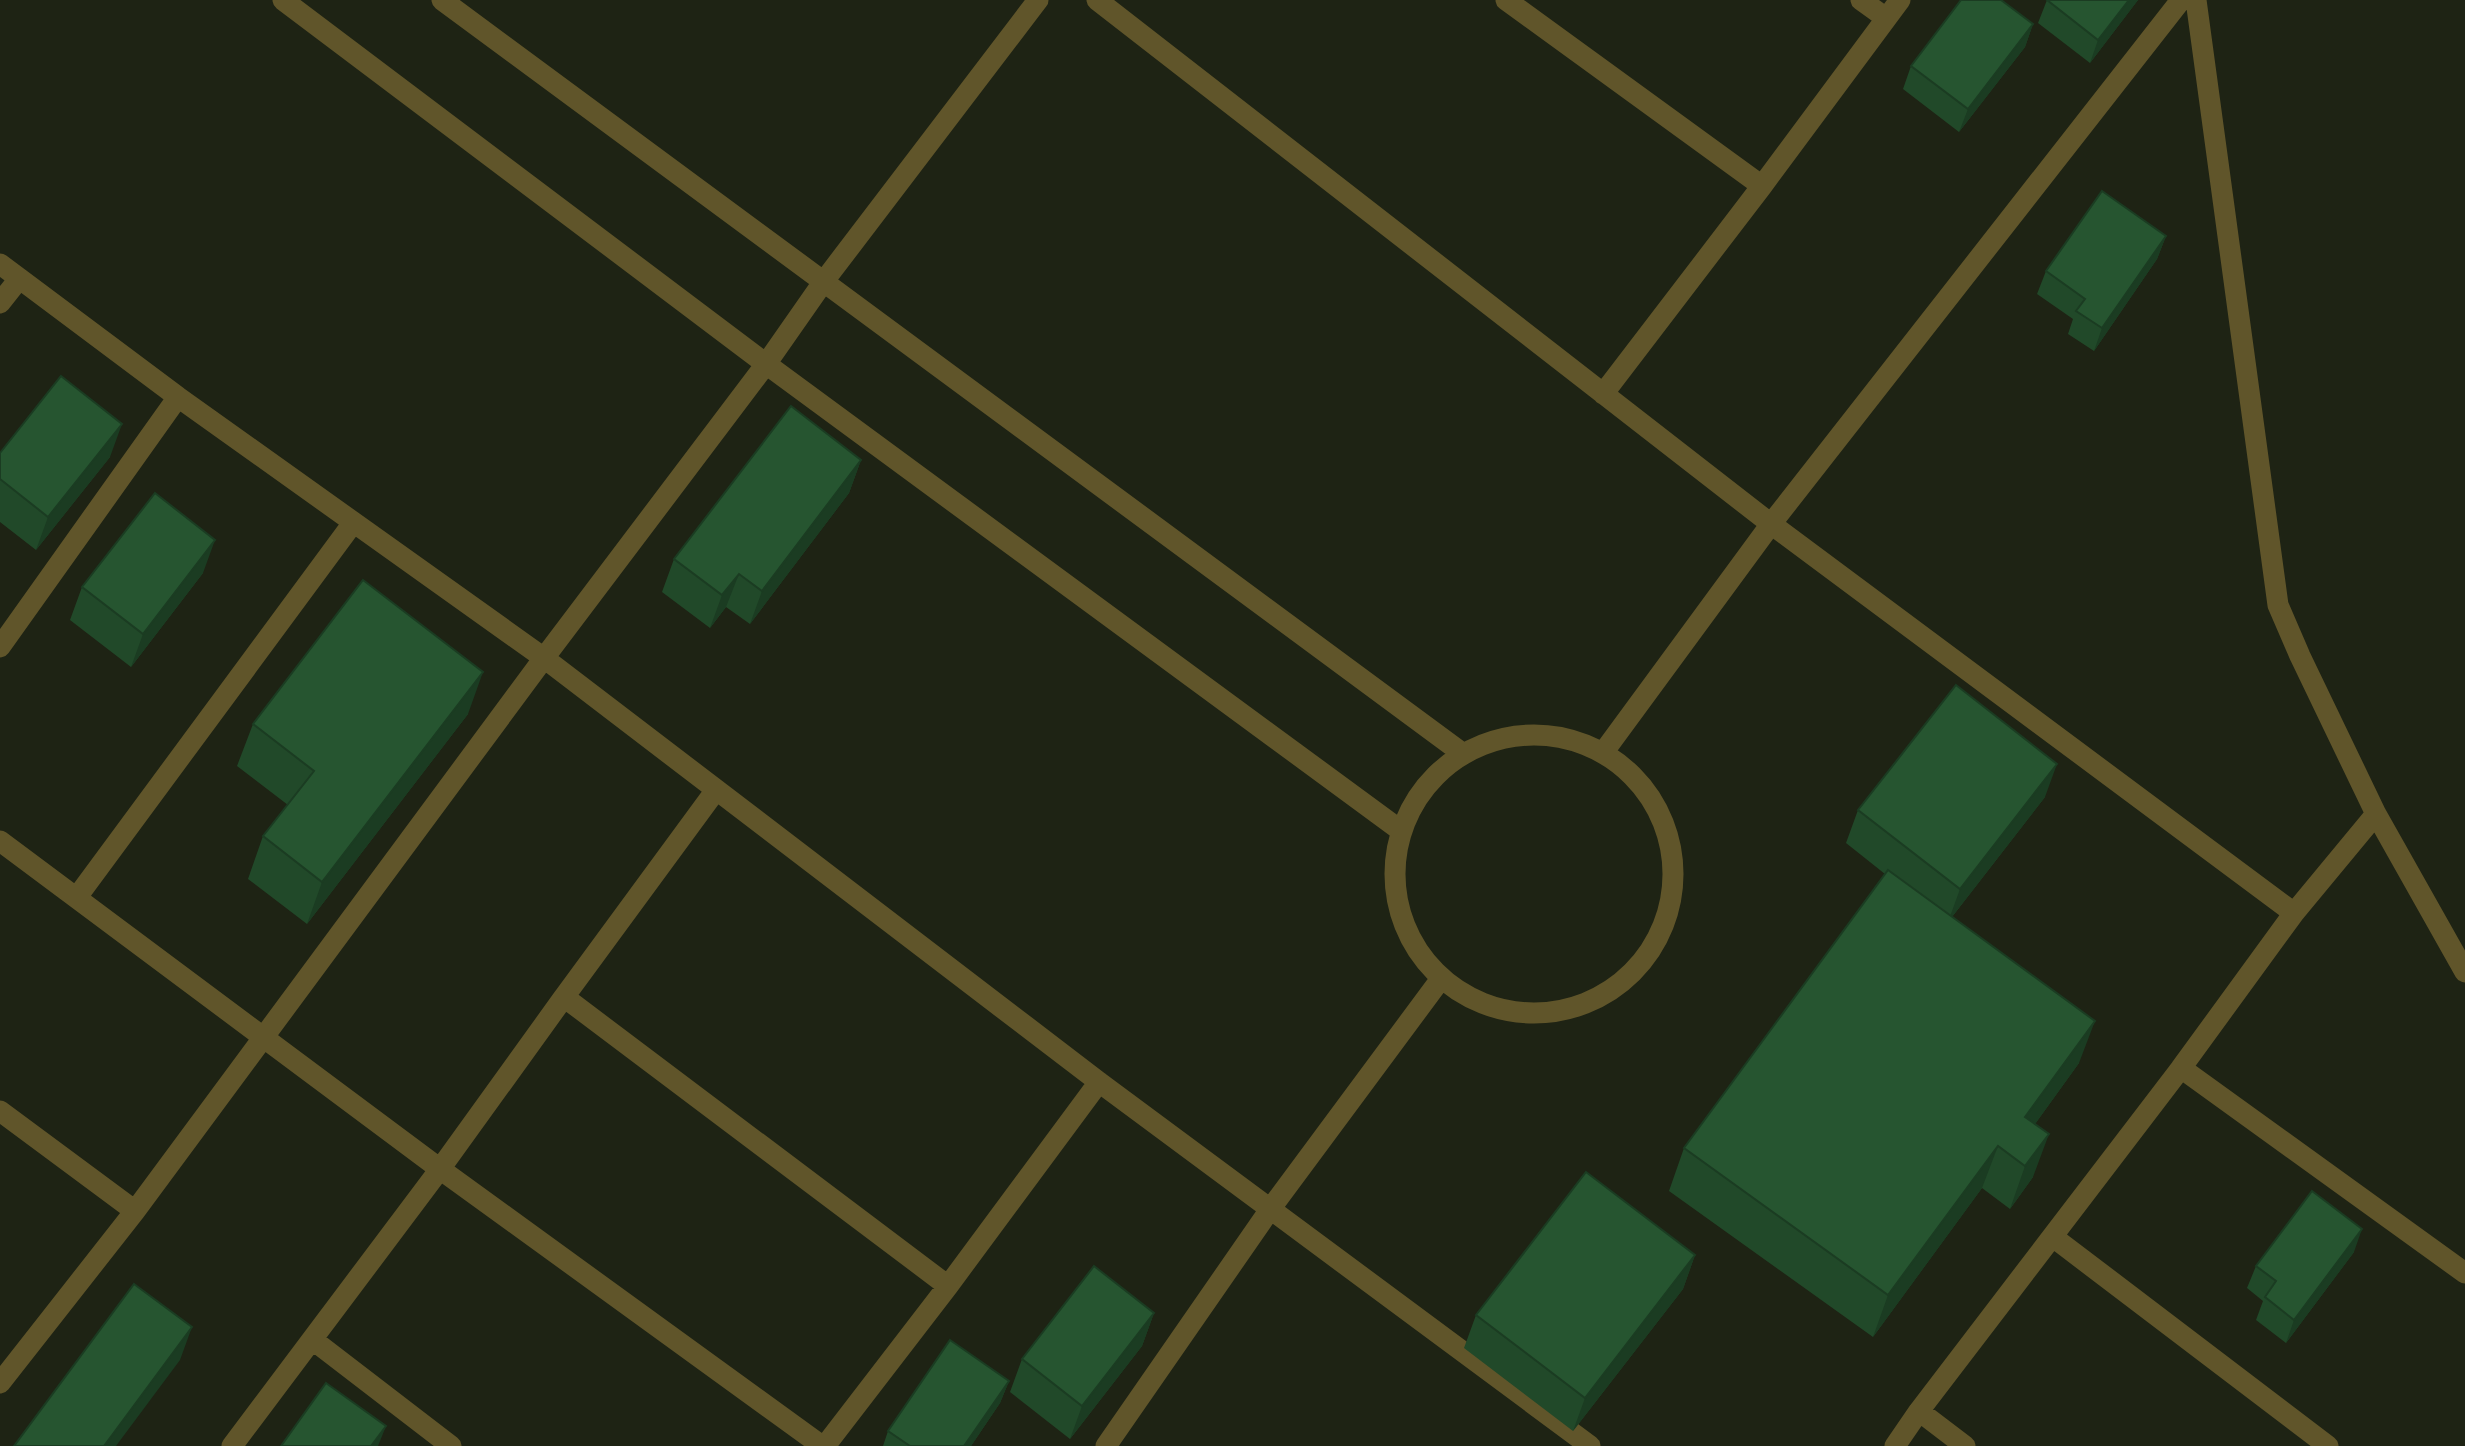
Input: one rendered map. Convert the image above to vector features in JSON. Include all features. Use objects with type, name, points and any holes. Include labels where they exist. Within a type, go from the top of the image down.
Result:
[{"type":"street","points":[[283,0],[766,364],[1400,830]]},
{"type":"street","points":[[442,0],[1462,753]]},
{"type":"street","points":[[0,1383],[135,1211],[544,658],[766,364],[824,281],[1038,0]]},
{"type":"street","points":[[1097,0],[1771,524],[2294,913]]},
{"type":"street","points":[[1506,0],[1762,186]]},
{"type":"street","points":[[1861,0],[1886,18]]},
{"type":"street","points":[[1603,394],[1900,0]]},
{"type":"street","points":[[1605,750],[1771,524],[2181,0]]},
{"type":"street","points":[[2196,0],[2278,605],[2376,814],[2465,972]]},
{"type":"street","points":[[0,264],[178,397],[544,658],[1099,1082],[1590,1446]]},
{"type":"street","points":[[0,303],[19,279]]},
{"type":"street","points":[[0,648],[178,397]]},
{"type":"street","points":[[77,897],[353,523]]},
{"type":"street","points":[[1556,735],[1605,750],[1631,772],[1660,812],[1673,859],[1669,910],[1648,955],[1613,989],[1581,1006],[1533,1014],[1485,1006],[1440,980],[1404,930],[1393,883],[1400,830],[1423,787],[1462,753],[1507,736],[1556,735]]},
{"type":"street","points":[[232,1446],[440,1169],[716,790]]},
{"type":"street","points":[[1895,1446],[2294,913],[2376,814]]},
{"type":"street","points":[[0,841],[440,1169],[823,1446],[948,1286],[1099,1082]]},
{"type":"street","points":[[1107,1446],[1271,1208],[1440,980]]},
{"type":"street","points":[[564,997],[948,1286]]},
{"type":"street","points":[[2180,1068],[2465,1273]]},
{"type":"street","points":[[0,1111],[135,1211]]},
{"type":"street","points":[[2053,1237],[2328,1446]]},
{"type":"street","points":[[313,1340],[451,1446]]},
{"type":"street","points":[[1919,1411],[1965,1446]]},
{"type":"building","points":[[1961,0],[2001,0],[2033,24],[1968,109],[1911,66]]},
{"type":"building","points":[[2047,0],[2129,0],[2098,40]]},
{"type":"building","points":[[2102,191],[2166,236],[2102,328],[2076,311],[2085,299],[2046,271]]},
{"type":"building","points":[[61,376],[122,424],[48,517],[0,479],[0,453]]},
{"type":"building","points":[[791,406],[861,460],[762,591],[739,574],[722,595],[674,559]]},
{"type":"building","points":[[155,493],[215,540],[143,634],[82,587]]},
{"type":"building","points":[[363,580],[483,672],[322,882],[263,836],[314,771],[253,724]]},
{"type":"building","points":[[1956,685],[2057,764],[1960,889],[1858,810]]},
{"type":"building","points":[[1888,870],[2095,1021],[2025,1117],[2049,1134],[2025,1166],[1998,1146],[1888,1295],[1684,1148]]},
{"type":"building","points":[[1586,1172],[1695,1255],[1585,1398],[1476,1315]]},
{"type":"building","points":[[2312,1191],[2362,1229],[2294,1320],[2265,1297],[2276,1281],[2256,1266]]},
{"type":"building","points":[[1094,1266],[1154,1313],[1082,1406],[1022,1359]]},
{"type":"building","points":[[134,1284],[192,1327],[104,1446],[14,1446]]},
{"type":"building","points":[[950,1340],[1009,1381],[964,1446],[910,1446],[888,1431]]},
{"type":"building","points":[[326,1383],[386,1426],[371,1446],[281,1446]]}]
